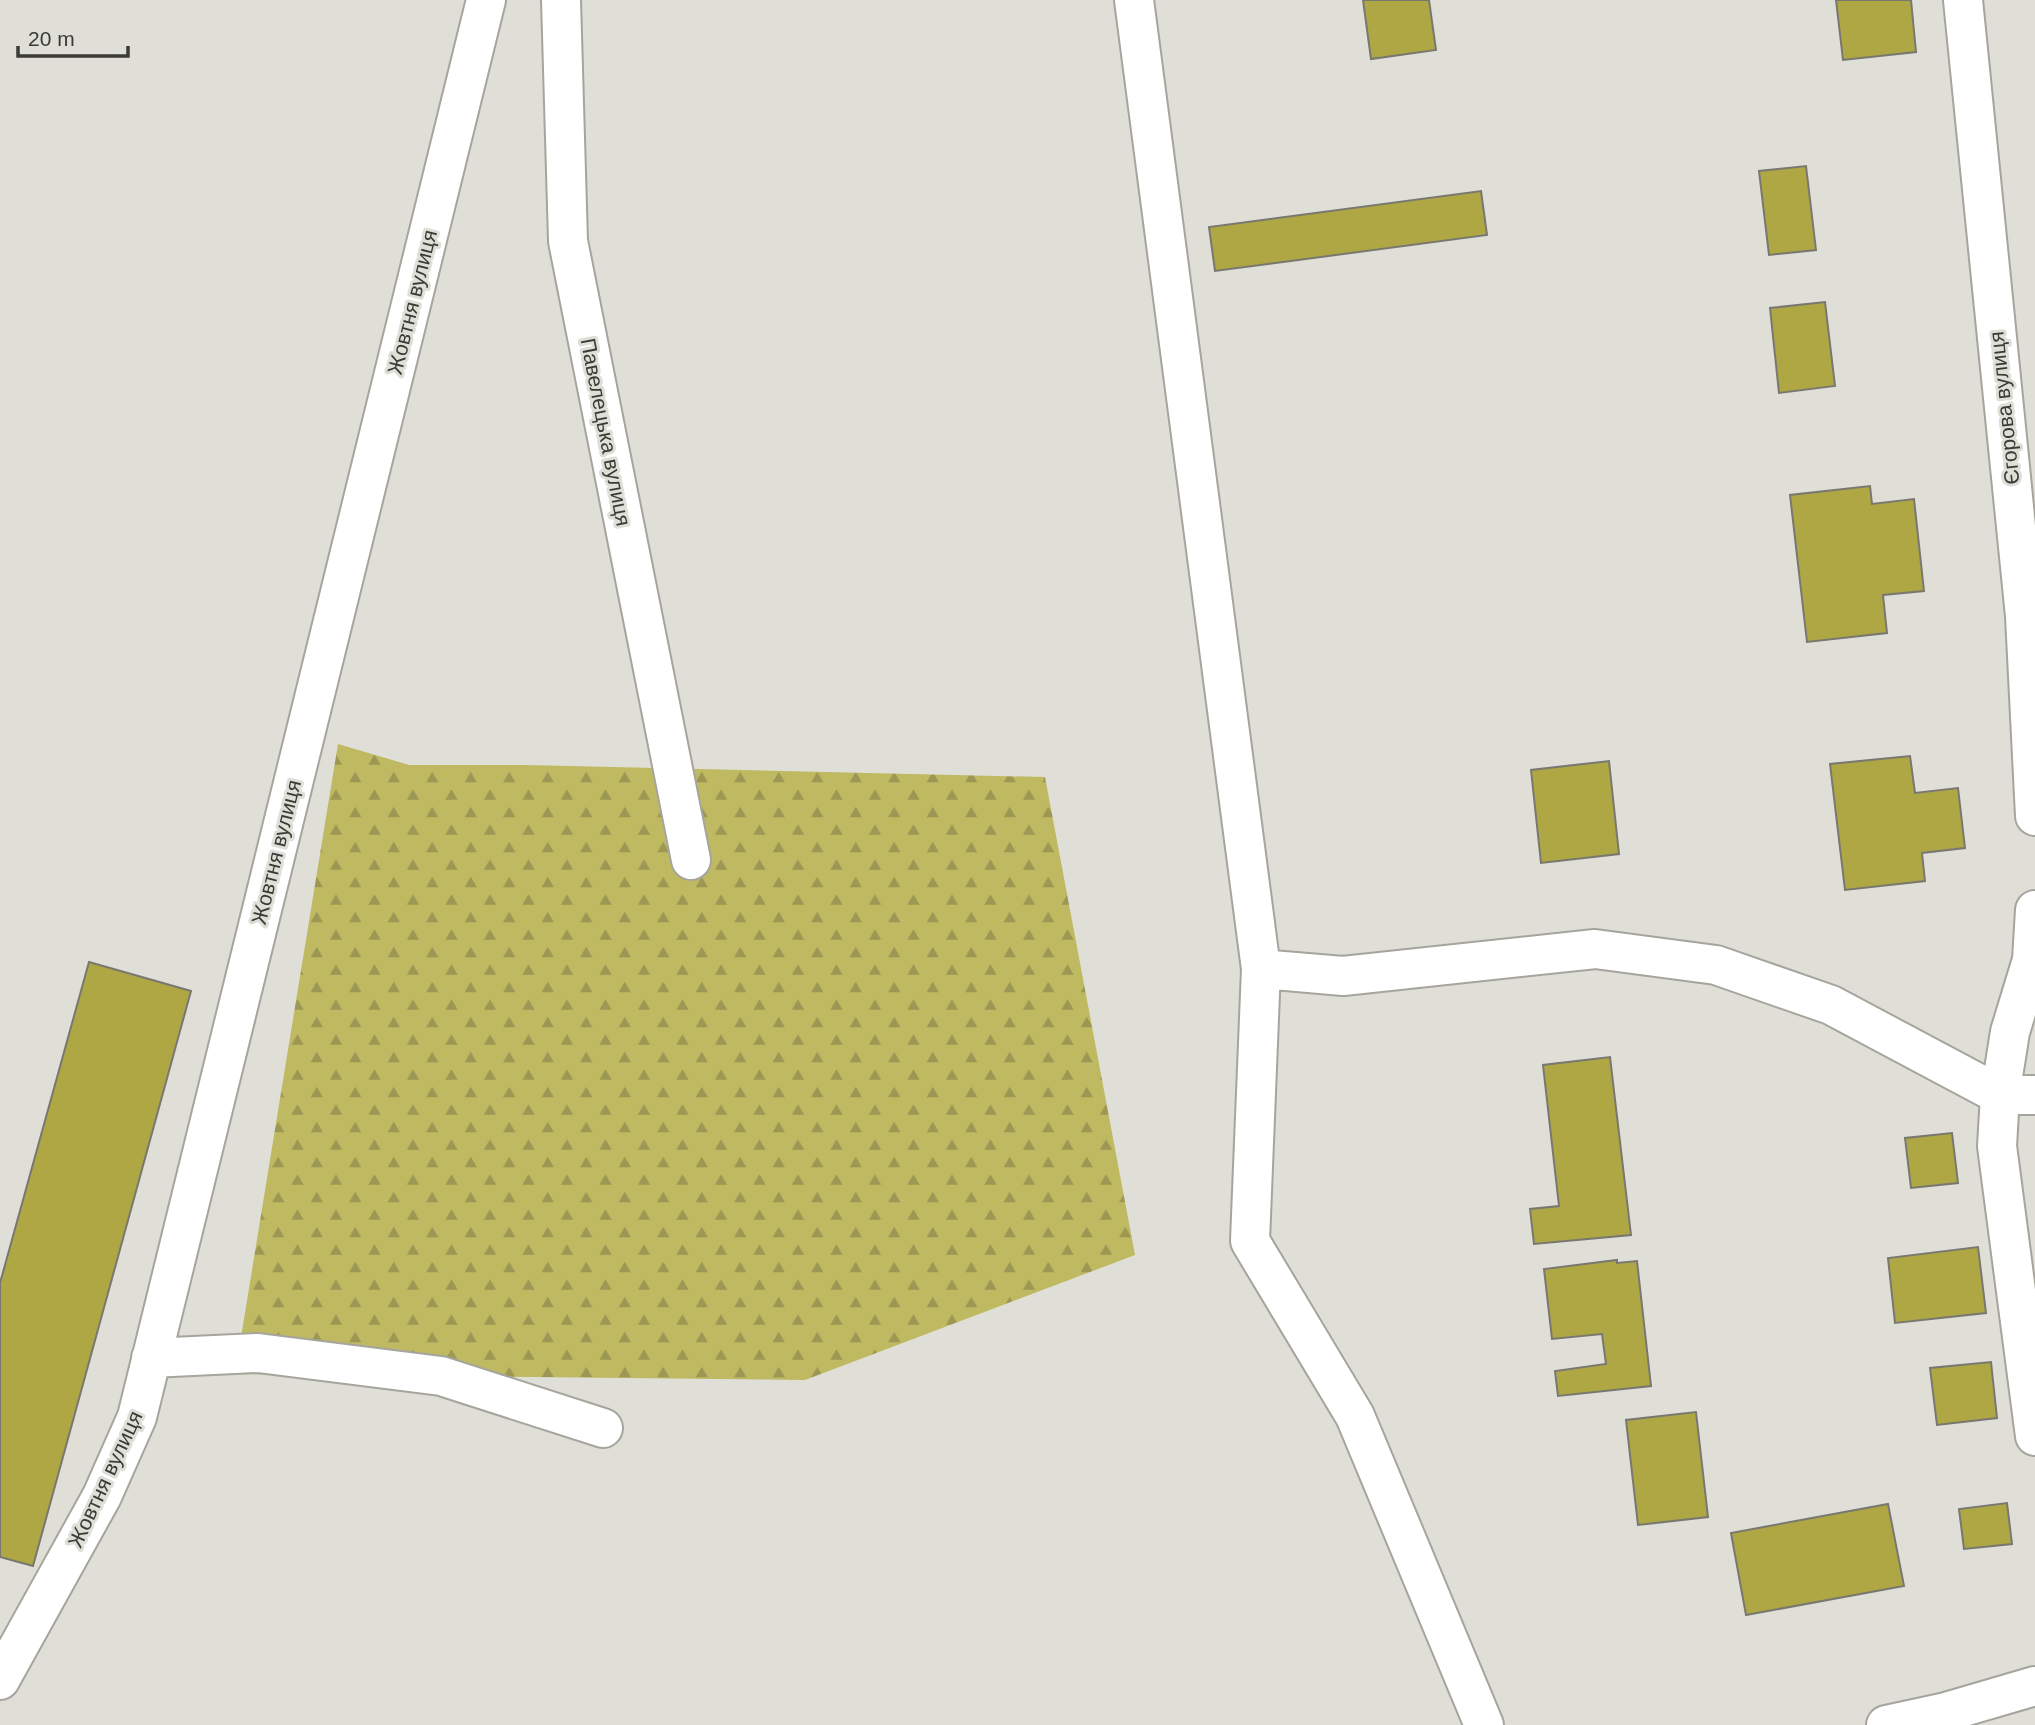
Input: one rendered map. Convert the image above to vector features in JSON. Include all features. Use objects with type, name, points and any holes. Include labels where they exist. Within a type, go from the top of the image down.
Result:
[{"type":"street","name":"Жовтня вулиця","points":[[0,1679],[102,1496],[137,1417],[486,0]]},
{"type":"street","name":"Павелецька вулиця","points":[[561,0],[568,241],[691,860]]},
{"type":"street","points":[[1134,0],[1261,969],[1250,1241],[1355,1416],[1484,1725]]},
{"type":"street","name":"Єгорова вулиця","points":[[1963,0],[2025,616],[2035,817]]},
{"type":"street","points":[[2035,910],[2032,960],[2010,1032],[2017,1095],[1997,1146],[2035,1436]]},
{"type":"street","points":[[1261,969],[1343,976],[1595,949],[1716,965],[1831,1005],[2017,1095]]},
{"type":"street","points":[[151,1358],[258,1353],[441,1376],[603,1429]]},
{"type":"street","points":[[1886,1725],[1946,1712],[2035,1686]]},
{"type":"green space","points":[[338,744],[409,765],[526,765],[1045,777],[1135,1255],[805,1380],[235,1374]]},
{"type":"building","points":[[1363,0],[1429,0],[1436,50],[1371,59]]},
{"type":"building","points":[[1836,0],[1911,0],[1916,52],[1843,60]]},
{"type":"building","points":[[1806,166],[1816,250],[1769,255],[1759,171]]},
{"type":"building","points":[[1481,191],[1487,235],[1215,271],[1209,227]]},
{"type":"building","points":[[1825,302],[1835,386],[1779,393],[1770,308]]},
{"type":"building","points":[[1870,486],[1872,504],[1914,499],[1924,591],[1883,595],[1887,633],[1807,642],[1790,495]]},
{"type":"building","points":[[1910,756],[1915,793],[1958,788],[1965,848],[1922,853],[1925,881],[1845,890],[1830,764]]},
{"type":"building","points":[[1609,761],[1619,854],[1541,863],[1531,770]]},
{"type":"building","points":[[89,962],[191,991],[33,1566],[0,1557],[0,1283]]},
{"type":"building","points":[[1610,1057],[1631,1235],[1534,1244],[1530,1209],[1559,1206],[1543,1065]]},
{"type":"building","points":[[1952,1133],[1958,1183],[1911,1188],[1905,1138]]},
{"type":"building","points":[[1978,1247],[1986,1313],[1895,1323],[1888,1258]]},
{"type":"building","points":[[1617,1260],[1617,1263],[1637,1261],[1651,1386],[1558,1396],[1555,1371],[1606,1364],[1602,1334],[1552,1339],[1544,1269]]},
{"type":"building","points":[[1991,1362],[1997,1418],[1937,1425],[1930,1368]]},
{"type":"building","points":[[1696,1412],[1708,1517],[1638,1525],[1626,1420]]},
{"type":"building","points":[[2007,1503],[2012,1544],[1964,1549],[1959,1509]]},
{"type":"building","points":[[1888,1504],[1904,1586],[1746,1615],[1731,1533]]}]
